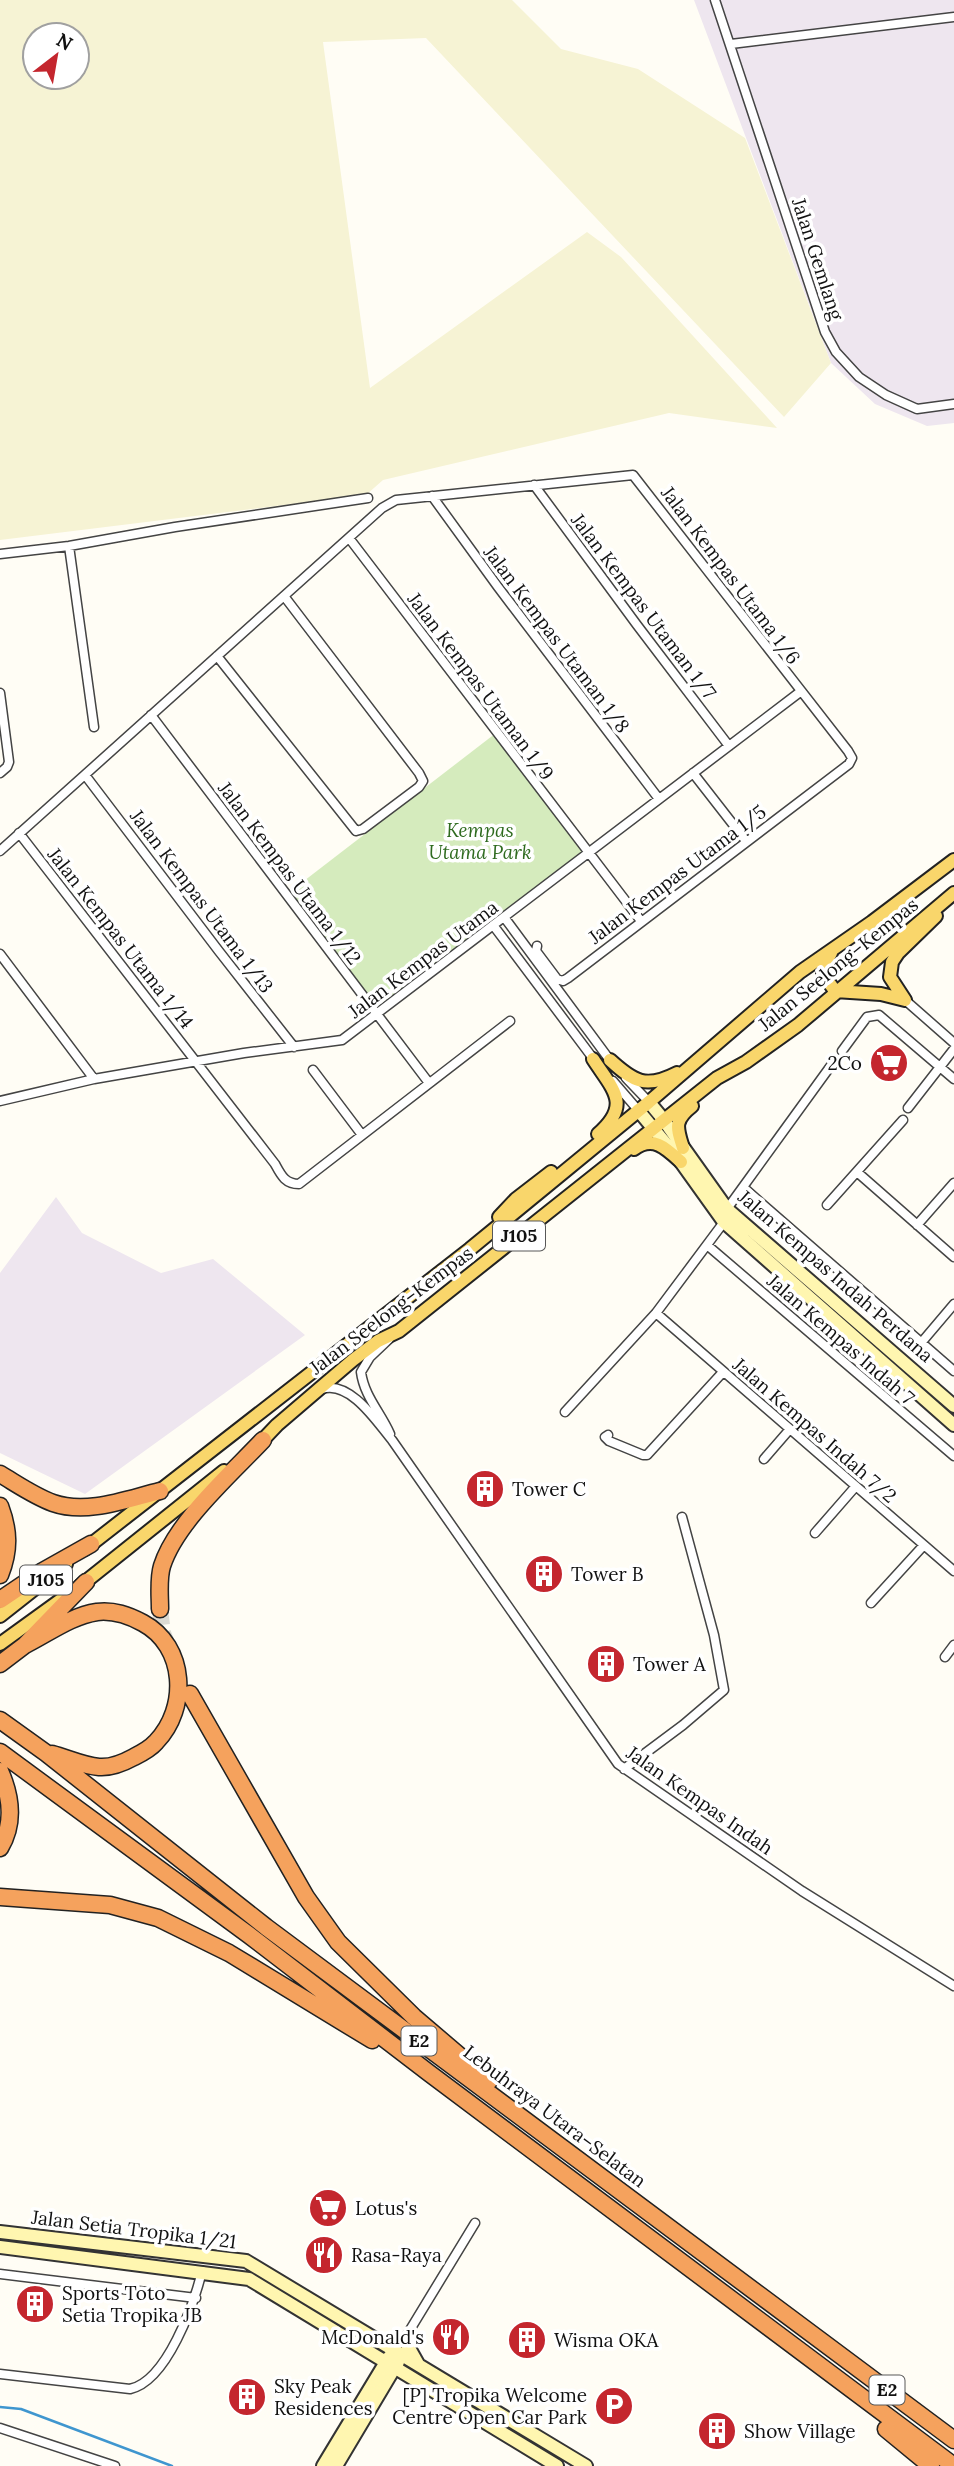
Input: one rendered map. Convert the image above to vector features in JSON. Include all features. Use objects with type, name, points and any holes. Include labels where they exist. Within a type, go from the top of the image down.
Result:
[{"type":"highway","points":[[160,1609],[161,1570],[169,1547],[192,1516],[263,1440]]},
{"type":"highway","points":[[0,1474],[54,1503],[74,1507],[89,1507],[160,1491]]},
{"type":"highway","points":[[0,1506],[7,1526],[8,1546],[0,1575]]},
{"type":"highway","points":[[0,1600],[43,1571],[92,1544]]},
{"type":"highway","points":[[0,1664],[25,1645],[86,1582]]},
{"type":"highway","points":[[25,1645],[68,1620],[95,1612],[112,1611],[131,1616],[152,1627],[169,1646],[176,1660],[178,1689],[175,1706],[158,1741],[148,1749],[121,1764],[99,1767],[46,1753]]},
{"type":"highway","points":[[190,1694],[306,1898],[338,1942],[414,2017],[572,2155]]},
{"type":"highway","name":"Lebuhraya Utara–Selatan","points":[[0,1720],[46,1753],[266,1927],[954,2440]]},
{"type":"highway","name":"E2","points":[[0,1752],[249,1935],[954,2466]]},
{"type":"highway","points":[[0,1771],[8,1790],[11,1811],[8,1829],[0,1848]]},
{"type":"highway","points":[[0,1898],[110,1905],[158,1917],[229,1954],[429,2073]]},
{"type":"highway","points":[[809,2359],[867,2414],[931,2466]]},
{"type":"highway","points":[[915,2438],[948,2466]]},
{"type":"main road","name":"Jalan Seelong–Kempas","points":[[92,1544],[470,1249],[695,1063],[800,972],[954,860]]},
{"type":"main road","name":"Jalan Seelong–Kempas","points":[[86,1582],[263,1440],[353,1360],[379,1341],[399,1331],[717,1078],[747,1062],[797,1025],[954,894]]},
{"type":"main road","points":[[905,1000],[890,977],[892,962],[954,894]]},
{"type":"main road","points":[[835,947],[828,957],[823,974],[830,988],[835,991],[881,994],[905,1000]]},
{"type":"main road","points":[[470,1249],[516,1199],[581,1149],[606,1127],[617,1113],[615,1096],[593,1059]]},
{"type":"main road","points":[[610,1060],[627,1076],[640,1082],[667,1078],[695,1063]]},
{"type":"main road","points":[[682,1148],[677,1130],[682,1114],[747,1062]]},
{"type":"main road","points":[[577,1190],[645,1143],[658,1144],[681,1162]]},
{"type":"main road","name":"J105","points":[[0,1616],[92,1544]]},
{"type":"main road","name":"J105","points":[[0,1644],[86,1582]]},
{"type":"street","name":"Jalan Gemlang","points":[[715,0],[825,332],[836,352],[859,377],[902,403],[917,409],[954,404]]},
{"type":"street","points":[[731,44],[954,17]]},
{"type":"street","name":"Jalan Kempas Utama 1/6","points":[[534,485],[629,475],[637,478],[848,751],[852,758],[849,764]]},
{"type":"street","points":[[0,850],[382,508],[396,500],[534,485]]},
{"type":"street","name":"Jalan Kempas Utaman 1/7","points":[[534,485],[729,746]]},
{"type":"street","name":"Jalan Kempas Utaman 1/8","points":[[432,496],[659,799]]},
{"type":"street","points":[[0,554],[69,546],[368,498]]},
{"type":"street","name":"Jalan Kempas Utaman 1/9","points":[[349,538],[641,921]]},
{"type":"street","points":[[69,546],[94,727]]},
{"type":"street","points":[[218,656],[356,831],[363,829],[419,787],[423,781],[284,596]]},
{"type":"street","name":"Jalan Kempas Utama","points":[[0,1101],[94,1079],[342,1040],[800,692]]},
{"type":"street","points":[[0,693],[9,762],[0,773]]},
{"type":"street","name":"Jalan Kempas Utama 1/12","points":[[151,715],[429,1083]]},
{"type":"street","name":"Jalan Kempas Utama 1/5","points":[[537,946],[536,951],[556,979],[563,981],[849,764]]},
{"type":"street","points":[[692,773],[746,841]]},
{"type":"street","name":"Jalan Kempas Utama 1/13","points":[[85,775],[294,1047]]},
{"type":"street","name":"Jalan Kempas Utama 1/14","points":[[19,833],[284,1179],[299,1184],[362,1135]]},
{"type":"street","points":[[504,917],[643,1106]]},
{"type":"street","points":[[493,925],[593,1059],[658,1123],[681,1162],[726,1215]]},
{"type":"street","points":[[0,954],[94,1079]]},
{"type":"street","points":[[905,1000],[954,1043]]},
{"type":"street","points":[[842,1051],[867,1017],[879,1015],[954,1079]]},
{"type":"street","points":[[313,1070],[362,1135],[509,1021]]},
{"type":"street","points":[[908,1108],[954,1049]]},
{"type":"street","points":[[565,1412],[656,1313],[707,1245],[835,1060]]},
{"type":"street","points":[[827,1205],[903,1119]]},
{"type":"street","name":"Jalan Kempas Indah Perdana","points":[[658,1123],[682,1148],[726,1215],[954,1425]]},
{"type":"street","points":[[857,1172],[954,1257]]},
{"type":"street","points":[[918,1225],[954,1183]]},
{"type":"street","points":[[744,1188],[954,1371]]},
{"type":"street","name":"Jalan Kempas Indah Perdana","points":[[726,1215],[954,1406]]},
{"type":"street","name":"Jalan Kempas Indah 7","points":[[707,1245],[954,1457]]},
{"type":"street","points":[[921,1342],[951,1308]]},
{"type":"street","name":"Jalan Kempas Indah 7/2","points":[[656,1313],[954,1571]]},
{"type":"street","points":[[393,1440],[366,1392],[361,1372],[370,1357],[399,1331]]},
{"type":"street","points":[[608,1435],[606,1437],[609,1441],[647,1455],[723,1372]]},
{"type":"street","points":[[309,1397],[327,1388],[342,1390],[363,1407],[393,1440]]},
{"type":"street","points":[[764,1459],[790,1429]]},
{"type":"street","name":"Jalan Kempas Indah","points":[[393,1440],[618,1764],[802,1891],[954,1986]]},
{"type":"street","points":[[815,1533],[856,1486]]},
{"type":"street","points":[[624,1769],[724,1690],[714,1635],[682,1517]]},
{"type":"street","points":[[870,1603],[924,1545]]},
{"type":"street","points":[[945,1657],[954,1645]]},
{"type":"street","points":[[323,2466],[398,2353],[475,2223]]},
{"type":"street","name":"Jalan Setia Tropika 1/21","points":[[0,2232],[246,2262],[586,2466]]},
{"type":"street","name":"Jalan Setia Tropika 1/21","points":[[0,2247],[250,2279],[557,2466]]},
{"type":"street","points":[[0,2374],[130,2389],[142,2385],[156,2371],[176,2342],[196,2298],[202,2271]]},
{"type":"street","points":[[0,2274],[196,2298]]},
{"type":"street","points":[[379,2342],[390,2344],[405,2341]]},
{"type":"street","points":[[405,2341],[420,2367]]},
{"type":"street","points":[[336,2466],[377,2385],[375,2369],[368,2353]]},
{"type":"street","points":[[377,2385],[414,2381]]},
{"type":"street","points":[[1,2431],[115,2466]]},
{"type":"shaded area","points":[[0,0],[512,0],[561,49],[638,69],[745,138],[831,363],[784,417],[426,38],[323,42],[370,388],[587,232],[621,257],[777,428],[669,413],[383,480],[366,495],[0,540]]},
{"type":"shaded area","points":[[694,0],[954,0],[954,423],[927,426],[875,404],[831,363]]},
{"type":"shaded area","points":[[56,1197],[82,1233],[161,1273],[213,1259],[305,1335],[85,1494],[0,1453],[0,1273]]},
{"type":"green space","name":"Kempas Utama Park","points":[[496,733],[588,853],[376,1014],[287,894]]},
{"type":"waterway","points":[[0,2407],[21,2409],[172,2466]]},
{"type":"tunnel","points":[[160,1609],[163,1633],[169,1648]]},
{"type":"place","name":"2Co","points":[[889,1063]]},
{"type":"place","name":"Tower C","points":[[485,1489]]},
{"type":"place","name":"Tower B","points":[[544,1574]]},
{"type":"place","name":"Tower A","points":[[606,1664]]},
{"type":"place","name":"Lotus's","points":[[328,2208]]},
{"type":"place","name":"Rasa-Raya","points":[[324,2255]]},
{"type":"place","name":"Sports Toto Setia Tropika JB","points":[[35,2304]]},
{"type":"place","name":"McDonald's","points":[[451,2337]]},
{"type":"place","name":"Wisma OKA","points":[[527,2340]]},
{"type":"place","name":"Sky Peak Residences","points":[[247,2397]]},
{"type":"place","name":"[P] Tropika Welcome Centre Open Car Park","points":[[614,2406]]},
{"type":"place","name":"Show Village","points":[[717,2431]]}]
